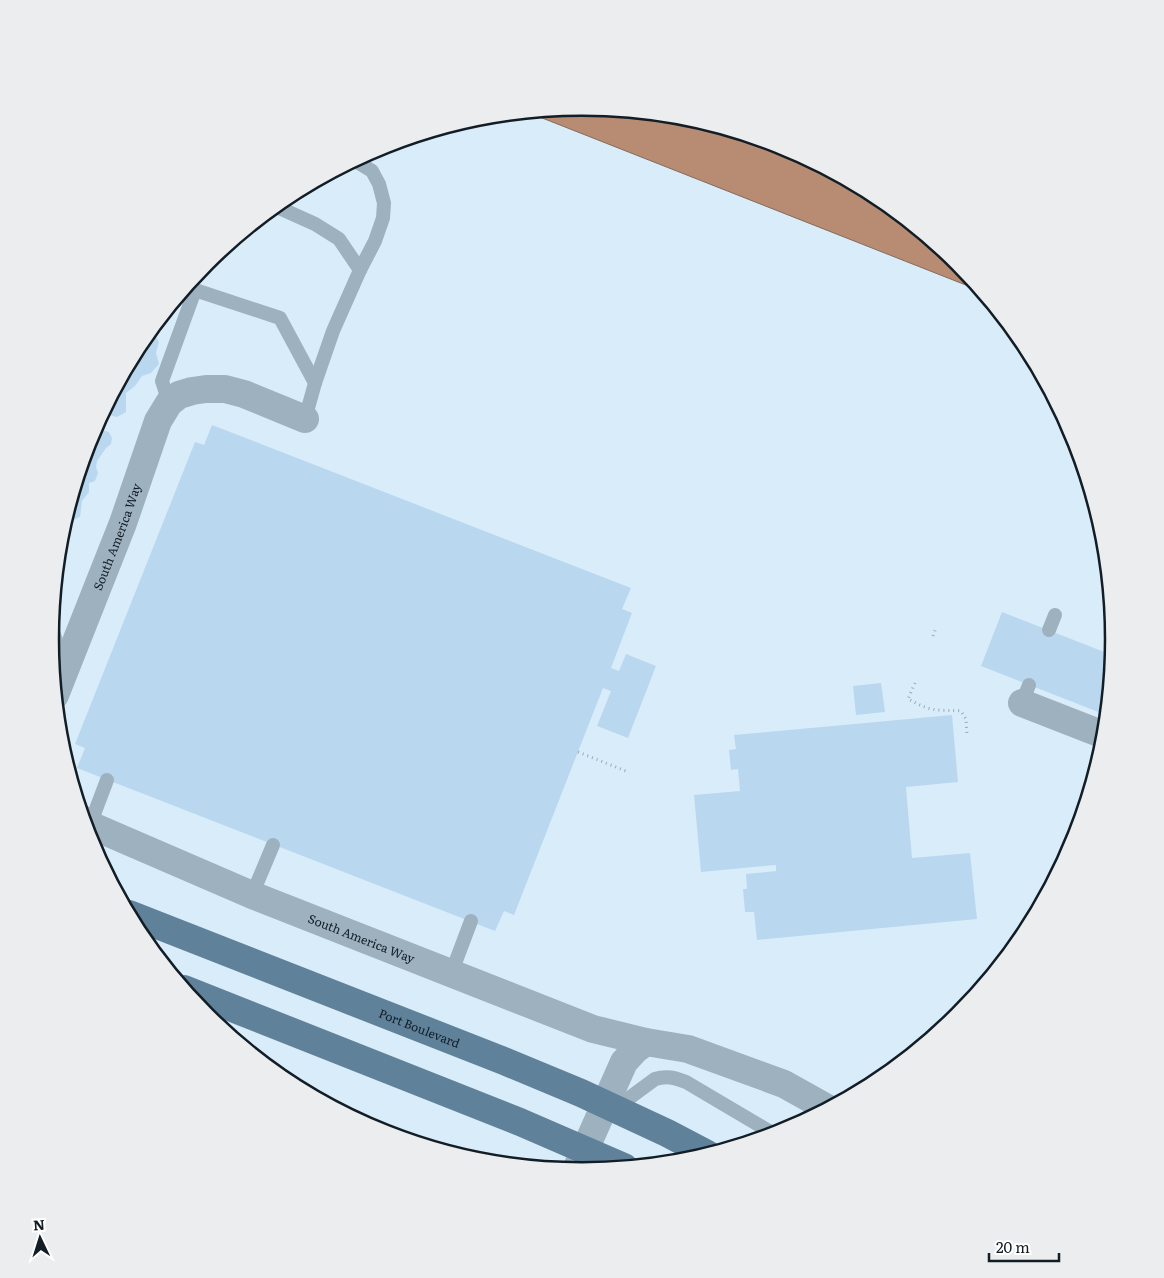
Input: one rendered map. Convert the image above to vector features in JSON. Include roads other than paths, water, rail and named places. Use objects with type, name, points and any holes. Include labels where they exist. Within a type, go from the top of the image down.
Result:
[{"type":"main road","name":"Port Boulevard","points":[[140,918],[504,1061],[581,1093],[697,1149]]},
{"type":"main road","points":[[199,995],[520,1122],[611,1161]]},
{"type":"street","points":[[181,397],[206,389],[225,389],[244,394],[305,419]]},
{"type":"street","name":"South America Way","points":[[61,680],[123,523],[158,421],[181,397]]},
{"type":"street","points":[[1025,694],[1097,731]]},
{"type":"street","name":"South America Way","points":[[94,826],[252,895],[593,1029],[646,1042],[688,1049],[784,1084],[820,1104]]},
{"type":"street","points":[[580,1162],[624,1062],[646,1042]]},
{"type":"lane","points":[[305,419],[333,331],[375,240],[383,218],[384,203],[379,184],[372,171],[362,165]]},
{"type":"lane","points":[[283,210],[315,224],[339,239],[360,270]]},
{"type":"lane","points":[[181,397],[162,381],[195,290],[280,318],[315,383]]},
{"type":"lane","points":[[1049,630],[1055,615]]},
{"type":"lane","points":[[90,816],[107,780]]},
{"type":"lane","points":[[252,895],[273,845]]},
{"type":"lane","points":[[451,974],[471,921]]},
{"type":"lane","points":[[598,1121],[655,1079],[663,1076],[686,1082],[765,1128]]}]
